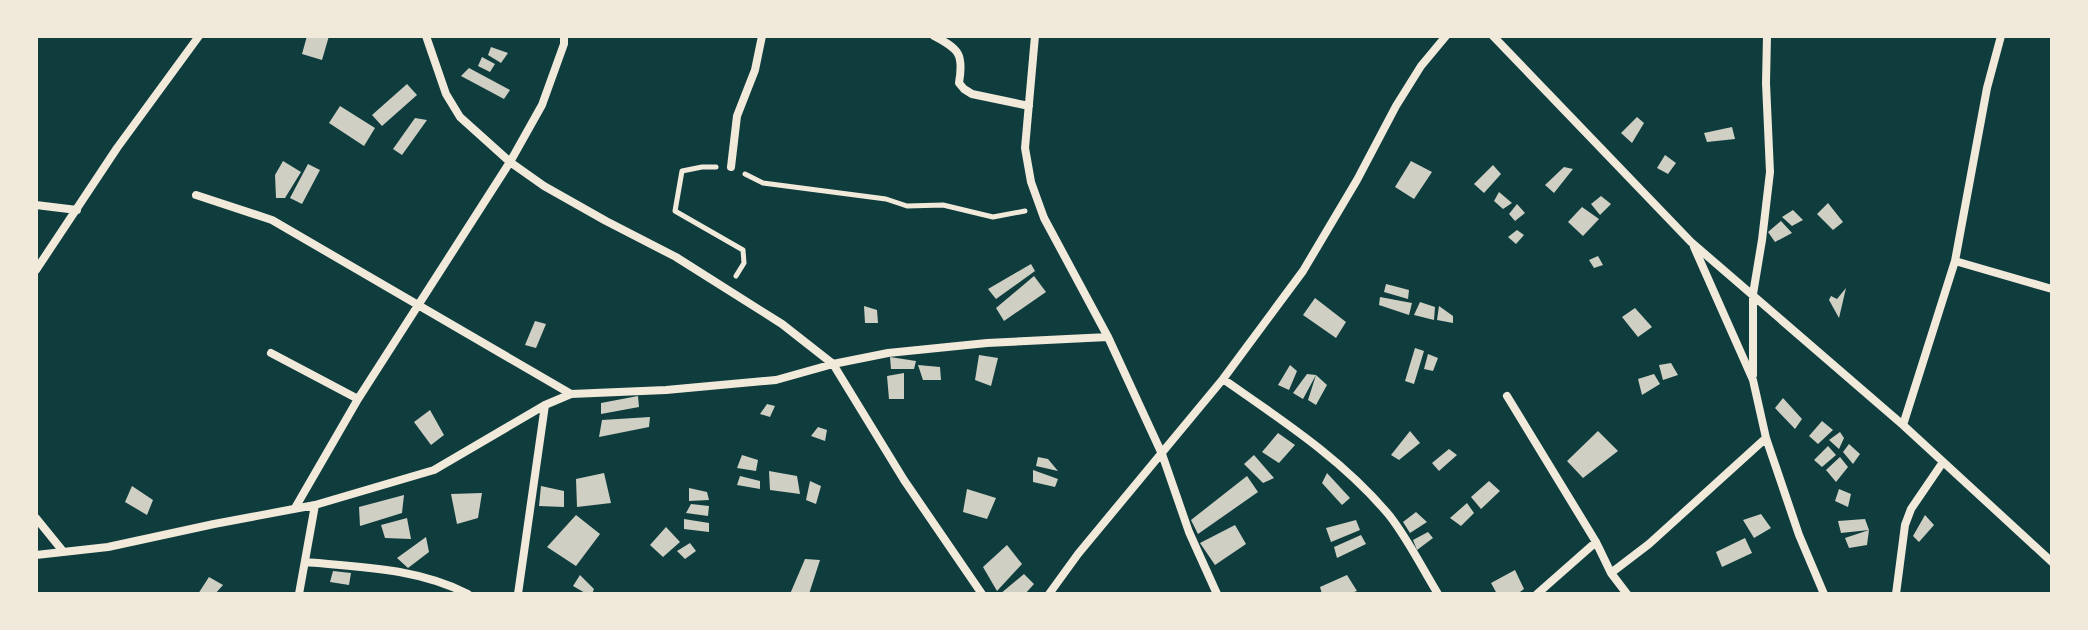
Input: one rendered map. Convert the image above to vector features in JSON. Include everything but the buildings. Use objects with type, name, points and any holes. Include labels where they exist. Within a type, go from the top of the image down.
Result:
[{"type":"street","points":[[36,270],[117,148],[199,36]]},
{"type":"street","points":[[426,36],[446,94],[460,117],[510,162],[544,186],[676,257],[782,324],[833,364],[904,480],[982,594]]},
{"type":"street","points":[[295,508],[358,399],[510,162],[542,105],[564,44],[564,36]]},
{"type":"street","points":[[731,167],[737,116],[755,70],[762,36]]},
{"type":"street","points":[[934,36],[953,46],[960,55],[959,83],[964,89],[972,94],[1029,106]]},
{"type":"street","points":[[1035,36],[1025,148],[1031,182],[1040,207],[1108,337],[1162,454],[1189,532],[1217,594]]},
{"type":"street","points":[[1049,594],[1078,554],[1223,379],[1303,271],[1396,106],[1421,66],[1446,36]]},
{"type":"street","points":[[1493,36],[1691,242],[1903,425],[2052,562]]},
{"type":"street","points":[[1753,380],[1753,294],[1770,172],[1767,36]]},
{"type":"street","points":[[1903,425],[1955,261],[1987,88],[2001,36]]},
{"type":"street","points":[[196,195],[272,220],[571,394]]},
{"type":"street","points":[[36,205],[77,210]]},
{"type":"street","points":[[1691,242],[1753,380],[1766,438],[1799,535],[1824,594]]},
{"type":"street","points":[[1955,261],[2052,289]]},
{"type":"street","points":[[36,555],[108,547],[315,505],[434,470],[545,405],[571,394],[666,390],[776,380],[888,353],[973,344],[1108,337]]},
{"type":"street","points":[[271,353],[358,399]]},
{"type":"street","points":[[1223,379],[1313,442],[1355,479],[1391,518],[1438,594]]},
{"type":"street","points":[[1507,396],[1596,542],[1611,573],[1627,594]]},
{"type":"street","points":[[518,594],[545,405]]},
{"type":"street","points":[[1611,573],[1649,544],[1766,438]]},
{"type":"street","points":[[1896,594],[1905,525],[1911,509],[1943,462]]},
{"type":"street","points":[[299,594],[315,505]]},
{"type":"street","points":[[36,518],[62,550]]},
{"type":"street","points":[[1537,594],[1596,542]]},
{"type":"street","points":[[305,562],[387,569],[429,578],[468,594]]},
{"type":"path","points":[[727,290],[744,263],[743,250],[675,211],[682,171],[731,167],[763,183],[886,199],[907,206],[943,205],[993,217],[1040,207]]}]
